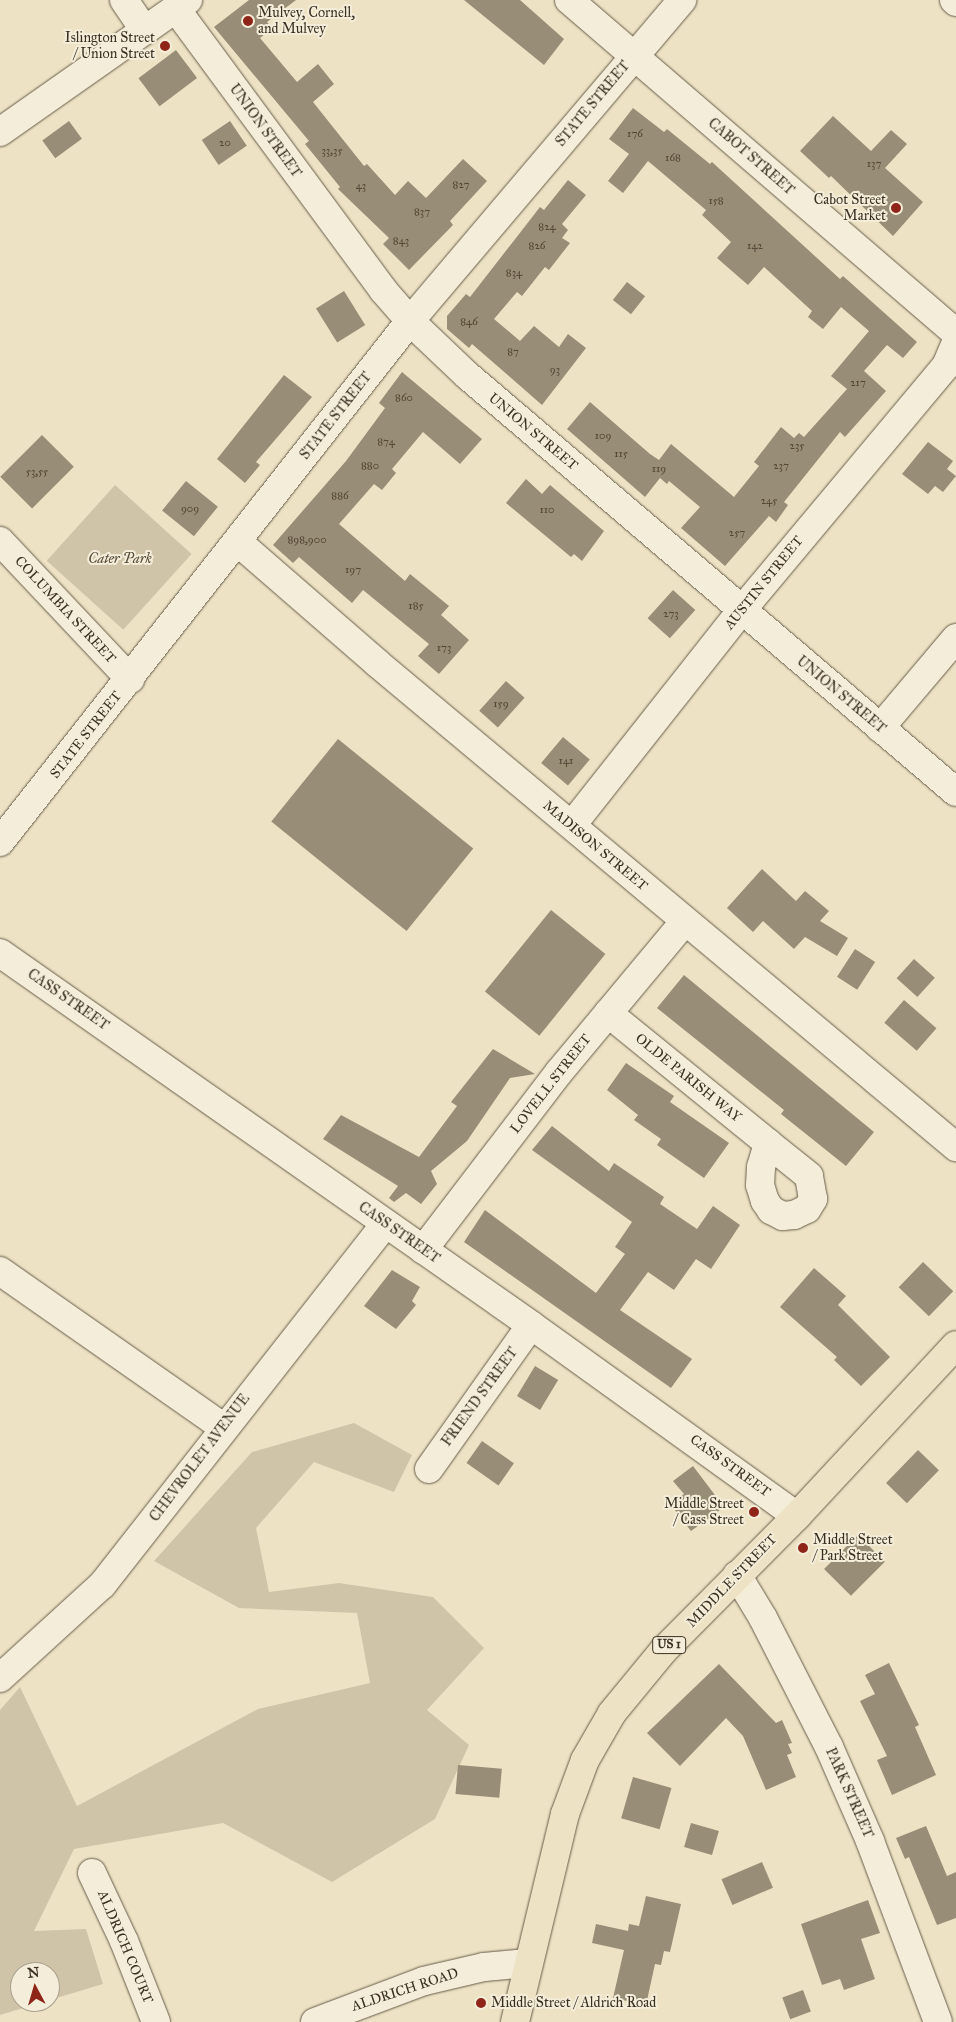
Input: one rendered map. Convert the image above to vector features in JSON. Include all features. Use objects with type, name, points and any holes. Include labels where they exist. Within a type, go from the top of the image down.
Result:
[{"type":"main road","name":"MIDDLE STREET","points":[[515,2022],[565,1814],[598,1736],[628,1691],[737,1575],[797,1516],[956,1346]]},
{"type":"street","points":[[124,0],[145,31]]},
{"type":"street","name":"CABOT STREET","points":[[569,0],[956,333]]},
{"type":"street","name":"STATE STREET","points":[[0,842],[238,542],[410,321],[682,0]]},
{"type":"street","points":[[0,132],[182,5]]},
{"type":"street","name":"UNION STREET","points":[[182,5],[383,290],[410,321],[468,376],[655,534],[741,611],[956,792]]},
{"type":"street","name":"AUSTIN STREET","points":[[572,825],[741,611],[946,366],[956,342]]},
{"type":"street","name":"COLUMBIA STREET","points":[[0,542],[130,679]]},
{"type":"street","name":"MADISON STREET","points":[[238,542],[376,663],[572,825],[684,922],[850,1056],[956,1147]]},
{"type":"street","points":[[880,728],[956,638]]},
{"type":"street","name":"LOVELL STREET","points":[[423,1250],[608,1013],[684,922]]},
{"type":"street","name":"CASS STREET","points":[[0,952],[385,1224],[532,1325],[797,1516]]},
{"type":"street","name":"OLDE PARISH WAY","points":[[608,1013],[768,1143]]},
{"type":"street","name":"CHEVROLET AVENUE","points":[[0,1678],[102,1586],[223,1427],[385,1224]]},
{"type":"street","points":[[0,1271],[223,1427]]},
{"type":"street","name":"FRIEND STREET","points":[[429,1469],[532,1325]]},
{"type":"street","name":"PARK STREET","points":[[737,1575],[763,1618],[829,1747],[870,1841],[938,2022]]},
{"type":"street","name":"ALDRICH COURT","points":[[92,1873],[124,1941],[156,2022]]},
{"type":"street","name":"ALDRICH ROAD","points":[[315,2022],[424,1981],[484,1967],[528,1963]]},
{"type":"green space","name":"Cater Park","points":[[115,485],[192,554],[123,630],[47,561]]},
{"type":"green space","points":[[354,1423],[412,1455],[394,1492],[314,1462],[256,1528],[269,1592],[339,1583],[433,1597],[484,1648],[427,1710],[469,1745],[435,1819],[332,1882],[223,1823],[74,1849],[34,1931],[86,1929],[103,1984],[60,1997],[60,1962],[10,1962],[10,2012],[0,2015],[0,1710],[20,1687],[77,1806],[258,1709],[370,1683],[357,1613],[239,1608],[154,1561],[252,1452]]},
{"type":"building","points":[[249,0],[296,0],[267,22],[272,28],[260,38],[297,82],[318,64],[334,84],[313,102],[364,166],[367,164],[395,195],[408,181],[426,198],[463,159],[487,181],[450,221],[453,225],[409,270],[383,244],[389,238],[338,189],[340,187],[305,144],[309,141],[214,27]]},
{"type":"building","points":[[464,0],[520,0],[564,39],[544,65]]},
{"type":"building","points":[[176,50],[197,78],[160,106],[138,78]]},
{"type":"building","points":[[633,108],[664,132],[667,129],[710,164],[712,162],[840,279],[843,276],[917,342],[903,358],[887,345],[864,371],[886,391],[845,437],[840,432],[784,502],[788,505],[776,522],[769,516],[725,566],[681,528],[700,507],[669,481],[667,484],[660,478],[645,497],[567,429],[590,402],[659,460],[671,444],[734,497],[759,466],[754,462],[781,427],[794,438],[799,433],[804,437],[847,389],[831,376],[869,331],[841,307],[823,329],[808,317],[812,311],[764,267],[748,285],[717,258],[731,242],[702,215],[706,210],[648,161],[623,193],[608,181],[629,154],[609,139]]},
{"type":"building","points":[[833,116],[871,151],[891,130],[907,144],[885,168],[923,202],[893,236],[831,176],[829,178],[800,151]]},
{"type":"building","points":[[69,121],[82,139],[55,158],[42,140]]},
{"type":"building","points":[[230,121],[247,146],[219,165],[202,140]]},
{"type":"building","points":[[568,180],[586,195],[562,224],[568,230],[562,238],[570,243],[549,270],[545,267],[522,296],[517,292],[494,319],[520,341],[534,326],[559,347],[568,334],[586,348],[542,405],[472,344],[469,348],[447,329],[447,316],[466,294],[470,297],[540,207],[544,210]]},
{"type":"building","points":[[627,282],[645,296],[631,314],[613,300]]},
{"type":"building","points":[[344,291],[365,325],[337,342],[316,308]]},
{"type":"building","points":[[402,372],[482,439],[460,464],[423,432],[392,469],[396,473],[382,490],[374,484],[339,524],[405,581],[410,574],[449,606],[441,615],[469,640],[439,674],[418,656],[429,644],[363,590],[352,603],[299,557],[293,563],[273,545],[346,461],[385,408],[379,403]]},
{"type":"building","points":[[284,375],[312,397],[256,462],[260,465],[245,483],[217,459]]},
{"type":"building","points":[[42,435],[74,467],[32,509],[0,477]]},
{"type":"building","points":[[928,442],[953,461],[947,469],[956,476],[943,492],[935,486],[928,494],[902,474]]},
{"type":"building","points":[[526,479],[542,494],[550,485],[604,531],[582,561],[574,554],[571,557],[506,503]]},
{"type":"building","points":[[186,481],[218,507],[194,536],[162,511]]},
{"type":"building","points":[[673,590],[695,610],[670,638],[648,618]]},
{"type":"building","points":[[506,681],[525,698],[498,727],[479,711]]},
{"type":"building","points":[[563,737],[590,759],[568,786],[541,763]]},
{"type":"building","points":[[338,739],[473,849],[407,931],[271,821]]},
{"type":"building","points":[[762,869],[796,901],[805,891],[829,911],[820,921],[848,938],[837,956],[805,937],[794,949],[763,921],[753,932],[727,908]]},
{"type":"building","points":[[551,910],[605,954],[539,1036],[485,992]]},
{"type":"building","points":[[855,949],[875,962],[857,990],[837,977]]},
{"type":"building","points":[[914,959],[935,978],[917,997],[897,978]]},
{"type":"building","points":[[684,975],[874,1132],[846,1166],[781,1114],[784,1110],[657,1008]]},
{"type":"building","points":[[904,1000],[936,1028],[917,1051],[884,1023]]},
{"type":"building","points":[[493,1049],[535,1074],[510,1078],[467,1141],[431,1171],[437,1184],[421,1204],[406,1193],[394,1202],[389,1198],[398,1186],[323,1139],[341,1115],[419,1157],[457,1106],[451,1102]]},
{"type":"building","points":[[626,1063],[674,1096],[670,1102],[729,1143],[704,1178],[657,1145],[661,1139],[634,1120],[638,1115],[607,1090]]},
{"type":"building","points":[[552,1126],[609,1171],[614,1163],[664,1197],[660,1204],[697,1229],[713,1206],[740,1225],[711,1269],[696,1259],[674,1290],[648,1272],[620,1310],[692,1359],[671,1388],[464,1242],[485,1210],[596,1293],[625,1254],[615,1247],[632,1222],[532,1150]]},
{"type":"building","points":[[923,1262],[953,1291],[929,1316],[899,1287]]},
{"type":"building","points":[[814,1268],[846,1296],[838,1305],[890,1357],[861,1386],[834,1360],[837,1357],[780,1307]]},
{"type":"building","points":[[392,1270],[420,1287],[412,1301],[416,1305],[396,1329],[364,1306]]},
{"type":"building","points":[[535,1366],[558,1380],[540,1410],[517,1396]]},
{"type":"building","points":[[482,1441],[514,1463],[498,1485],[467,1463]]},
{"type":"building","points":[[918,1450],[939,1470],[907,1503],[886,1483]]},
{"type":"building","points":[[693,1466],[724,1507],[691,1531],[671,1505],[684,1494],[673,1481]]},
{"type":"building","points":[[858,1535],[885,1562],[851,1596],[824,1569]]},
{"type":"building","points":[[889,1663],[919,1725],[915,1727],[936,1775],[892,1795],[877,1760],[887,1756],[860,1701],[875,1694],[865,1675]]},
{"type":"building","points":[[719,1664],[776,1723],[782,1720],[792,1743],[788,1744],[792,1753],[787,1755],[796,1777],[766,1790],[743,1736],[726,1718],[680,1766],[647,1733]]},
{"type":"building","points":[[458,1765],[502,1769],[499,1798],[455,1794]]},
{"type":"building","points":[[633,1777],[671,1788],[660,1829],[621,1818]]},
{"type":"building","points":[[691,1823],[719,1831],[712,1855],[684,1847]]},
{"type":"building","points":[[926,1826],[947,1876],[956,1872],[956,1918],[937,1925],[909,1857],[905,1859],[896,1838]]},
{"type":"building","points":[[762,1862],[773,1888],[732,1905],[721,1879]]},
{"type":"building","points":[[646,1896],[681,1904],[670,1952],[664,1951],[661,1965],[655,1964],[646,2005],[613,1998],[624,1950],[592,1943],[596,1924],[628,1931],[629,1924],[639,1926]]},
{"type":"building","points":[[868,1900],[880,1933],[861,1939],[875,1979],[844,1990],[840,1979],[822,1985],[801,1924]]},
{"type":"building","points":[[803,1990],[811,2012],[790,2019],[782,1998]]},
{"type":"place","name":"Mulvey, Cornell, and Mulvey","points":[[248,21]]},
{"type":"place","name":"Islington Street / Union Street","points":[[165,46]]},
{"type":"place","name":"Cabot Street Market","points":[[896,208]]},
{"type":"place","name":"Middle Street / Cass Street","points":[[754,1512]]},
{"type":"place","name":"Middle Street / Park Street","points":[[803,1548]]},
{"type":"place","name":"Middle Street / Aldrich Road","points":[[481,2003]]}]
